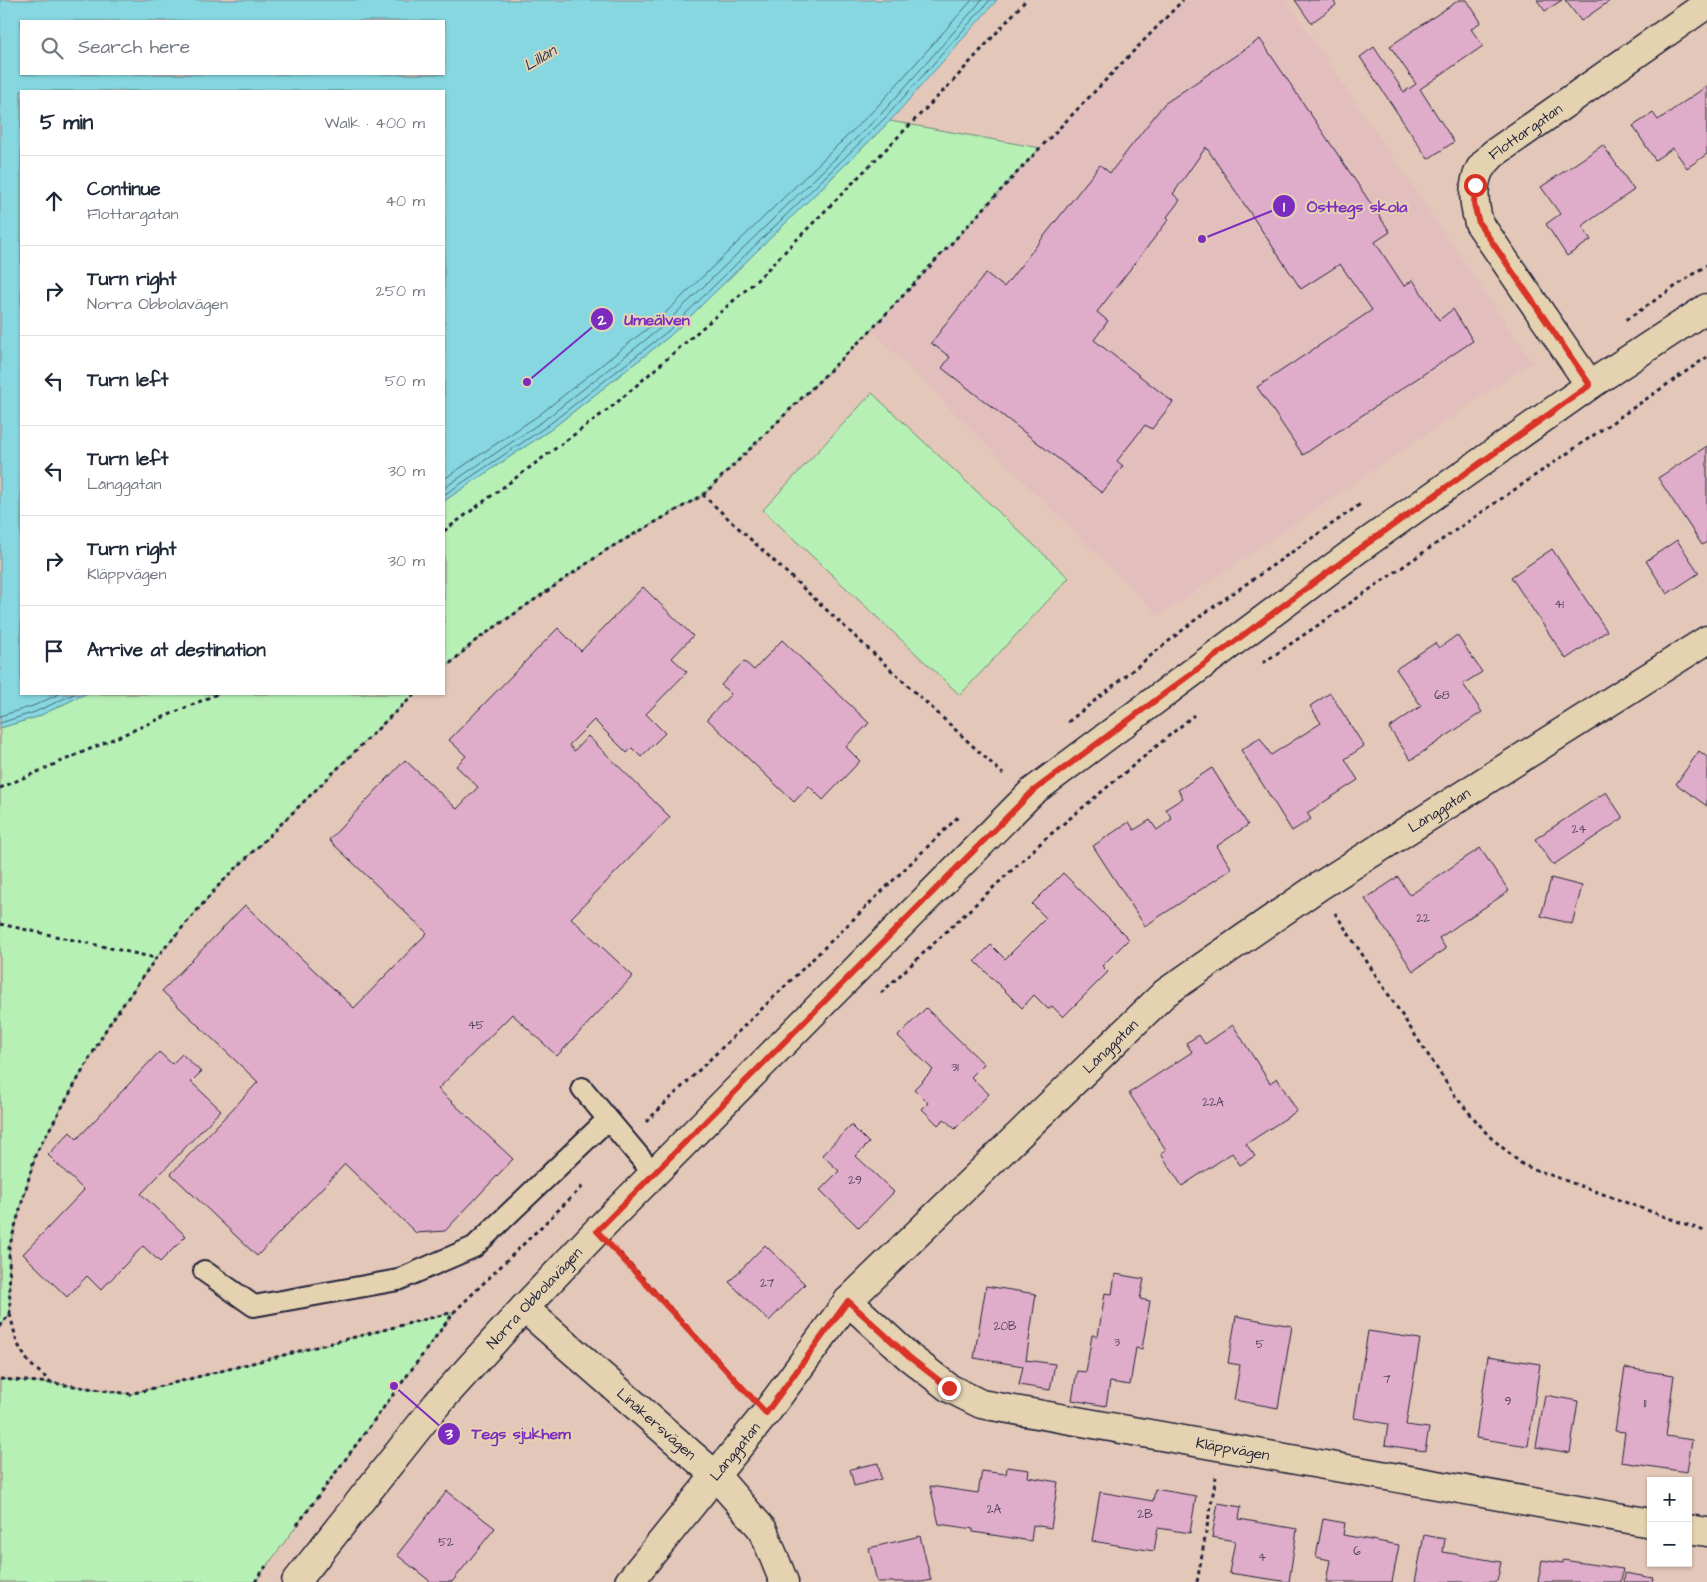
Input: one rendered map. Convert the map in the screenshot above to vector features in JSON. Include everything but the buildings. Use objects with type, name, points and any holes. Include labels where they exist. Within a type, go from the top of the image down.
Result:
[{"type":"street","name":"Flottargatan","points":[[1590,385],[1479,223],[1474,204],[1475,185],[1480,169],[1493,154],[1707,4]]},
{"type":"street","name":"Norra Obbolavägen","points":[[296,1582],[436,1404],[524,1308],[597,1231],[1032,792],[1358,550],[1590,385],[1707,308]]},
{"type":"street","name":"Långgatan","points":[[629,1582],[766,1413],[848,1301],[1165,993],[1318,887],[1707,640]]},
{"type":"street","name":"Kläppvägen","points":[[848,1301],[909,1357],[949,1388],[981,1404],[1647,1522]]},
{"type":"street","name":"Linåkersvägen","points":[[524,1308],[715,1475],[764,1530],[784,1582]]},
{"type":"street","points":[[1692,1530],[1707,1532]]},
{"type":"lane","points":[[582,1088],[654,1174]]},
{"type":"lane","points":[[204,1271],[254,1306],[398,1280],[474,1246],[608,1119]]},
{"type":"path","points":[[445,530],[614,405],[756,281],[953,81],[1026,0]]},
{"type":"path","points":[[445,668],[475,641],[608,549],[703,495],[871,330],[1040,148],[1183,0]]},
{"type":"path","points":[[1619,325],[1707,265]]},
{"type":"path","points":[[1258,667],[1707,357]]},
{"type":"path","points":[[703,495],[1003,774]]},
{"type":"path","points":[[0,788],[215,695]]},
{"type":"path","points":[[52,1383],[29,1363],[17,1343],[10,1313],[9,1248],[36,1154],[108,1026],[156,958],[220,884],[393,714],[415,695]]},
{"type":"path","points":[[875,1000],[1045,839],[1195,714]]},
{"type":"path","points":[[626,1141],[967,808]]},
{"type":"path","points":[[1318,887],[1455,1096],[1490,1136],[1523,1165],[1707,1232]]},
{"type":"path","points":[[0,924],[156,958]]},
{"type":"path","points":[[296,1526],[454,1312],[588,1181]]},
{"type":"path","points":[[569,1200],[766,1413]]},
{"type":"path","points":[[0,1378],[130,1394],[454,1312]]},
{"type":"path","points":[[0,1327],[10,1313]]},
{"type":"path","points":[[1197,1582],[1221,1446]]},
{"type":"path","points":[[255,1582],[267,1566]]},
{"type":"shaded area","points":[[1183,0],[1286,0],[1532,362],[1159,616],[871,330],[1040,148]]},
{"type":"green space","points":[[890,121],[1040,148],[871,330],[703,495],[608,549],[475,641],[445,668],[445,500],[550,430],[671,335]]},
{"type":"green space","points":[[872,393],[1069,578],[960,695],[763,510]]},
{"type":"green space","points":[[83,695],[414,695],[220,884],[156,958],[108,1026],[36,1153],[9,1248],[10,1313],[0,1327],[0,728],[37,717]]},
{"type":"green space","points":[[454,1312],[255,1582],[0,1582],[0,1379],[52,1383],[130,1394]]},
{"type":"water","name":"Lillån","points":[[0,0],[997,0],[890,121],[671,335],[550,430],[445,500],[445,90],[20,90],[20,695],[83,695],[37,717],[0,728]]},
{"type":"place","name":"Östtegs skola","points":[[1202,239]]},
{"type":"place","name":"Umeälven","points":[[527,382]]},
{"type":"place","name":"Tegs sjukhem","points":[[394,1386]]},
{"type":"route","points":[[949,1388],[909,1357],[848,1301],[766,1413],[617,1250],[597,1231],[1032,792],[1358,550],[1590,385],[1479,223],[1474,204],[1475,185]]}]
